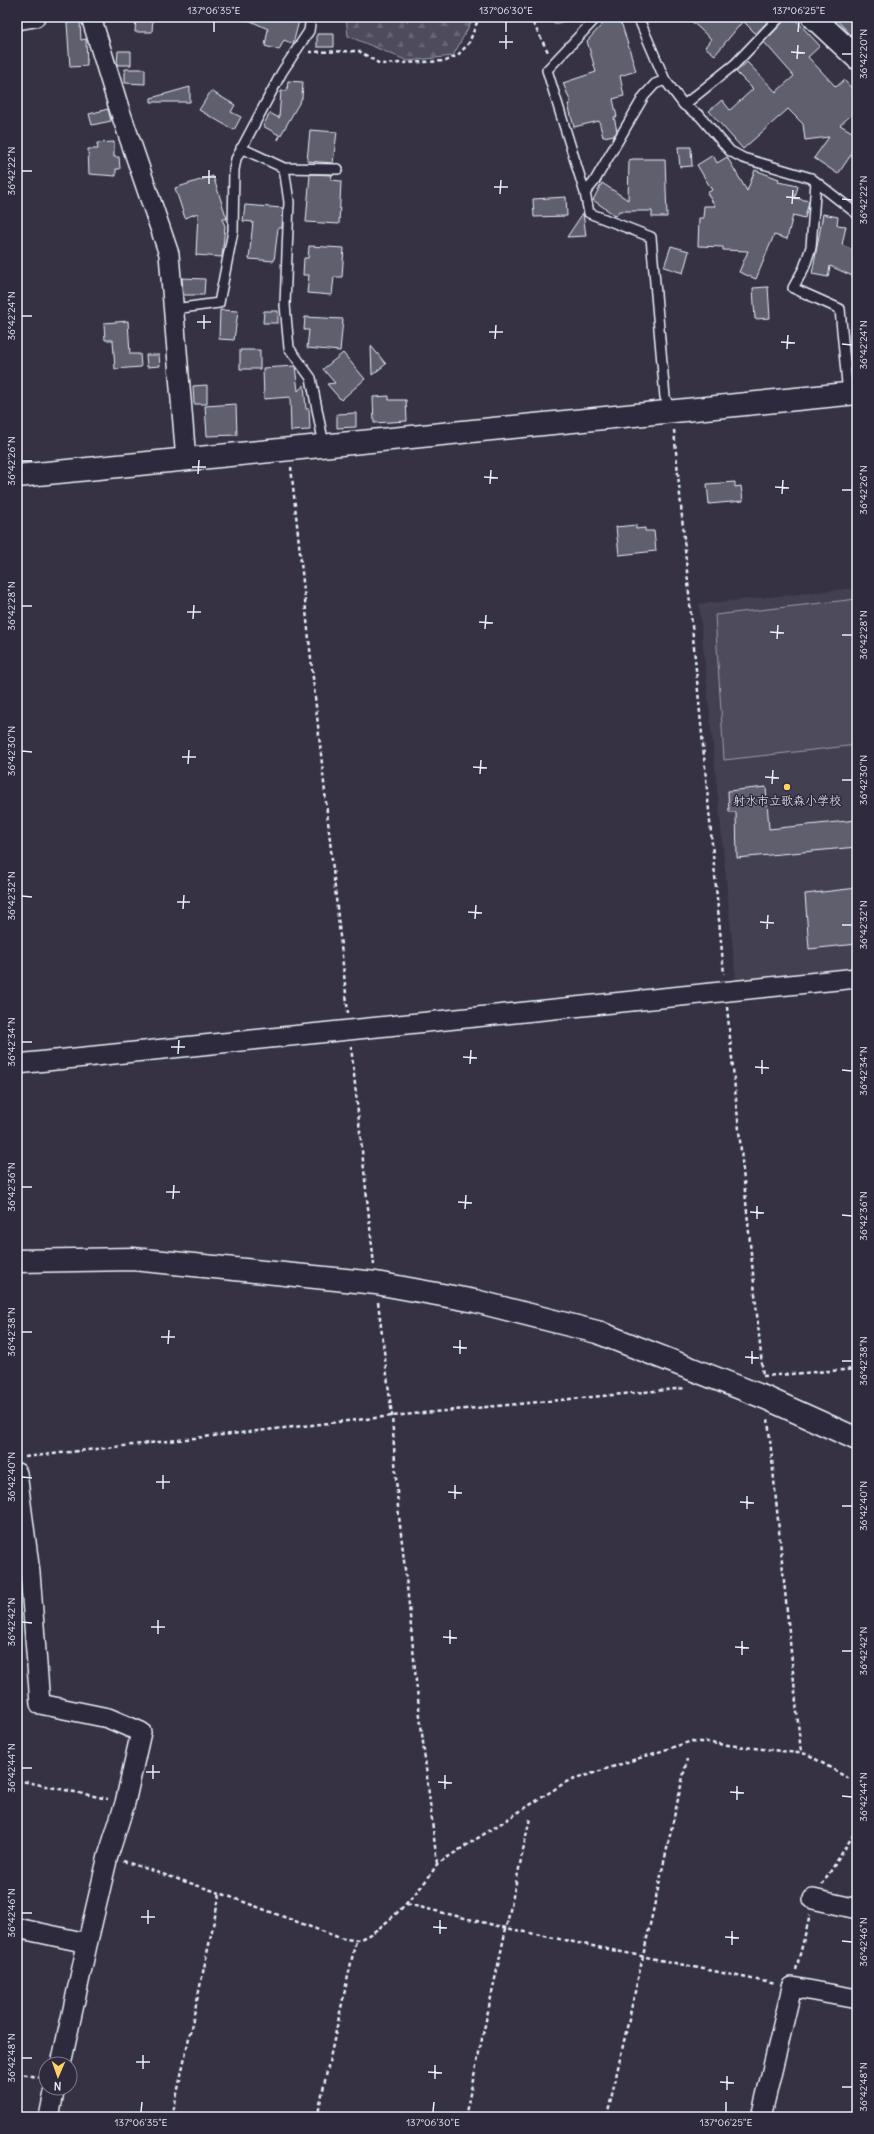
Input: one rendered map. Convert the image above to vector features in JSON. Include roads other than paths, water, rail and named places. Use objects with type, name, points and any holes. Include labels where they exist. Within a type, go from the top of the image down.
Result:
[{"type":"street","points":[[17,20],[35,17]]},
{"type":"street","points":[[90,17],[119,108],[169,254],[186,460]]},
{"type":"street","points":[[813,17],[857,58]]},
{"type":"street","points":[[17,476],[672,413],[852,394]]},
{"type":"street","points":[[17,1064],[857,978]]},
{"type":"street","points":[[17,1261],[133,1259],[376,1283],[475,1301],[597,1332],[766,1398],[857,1439]]},
{"type":"street","points":[[17,1473],[30,1573],[40,1704],[108,1718],[141,1732],[125,1803],[108,1856],[87,1943],[63,2056]]},
{"type":"street","points":[[813,1899],[857,1909]]},
{"type":"street","points":[[17,1928],[87,1943]]},
{"type":"street","points":[[761,2117],[792,1987],[857,1999]]},
{"type":"street","points":[[49,2117],[54,2096]]},
{"type":"lane","points":[[174,309],[219,303],[233,231],[234,170],[242,148],[282,72],[309,31],[311,17]]},
{"type":"lane","points":[[597,17],[546,70],[585,193],[589,213],[651,237],[665,397],[672,413]]},
{"type":"lane","points":[[638,17],[665,80],[684,105],[700,116],[730,150],[743,158],[811,178],[857,214]]},
{"type":"lane","points":[[684,105],[735,64],[780,17]]},
{"type":"lane","points":[[585,193],[594,182],[644,96],[655,84],[665,80]]},
{"type":"lane","points":[[242,148],[284,168],[338,169]]},
{"type":"lane","points":[[284,168],[289,202],[285,305],[289,348],[312,378],[324,447]]},
{"type":"lane","points":[[816,182],[811,247],[804,268],[793,288],[840,309],[852,394]]},
{"type":"place","name":"射水市立歌森小学校","points":[[787,787]]}]
